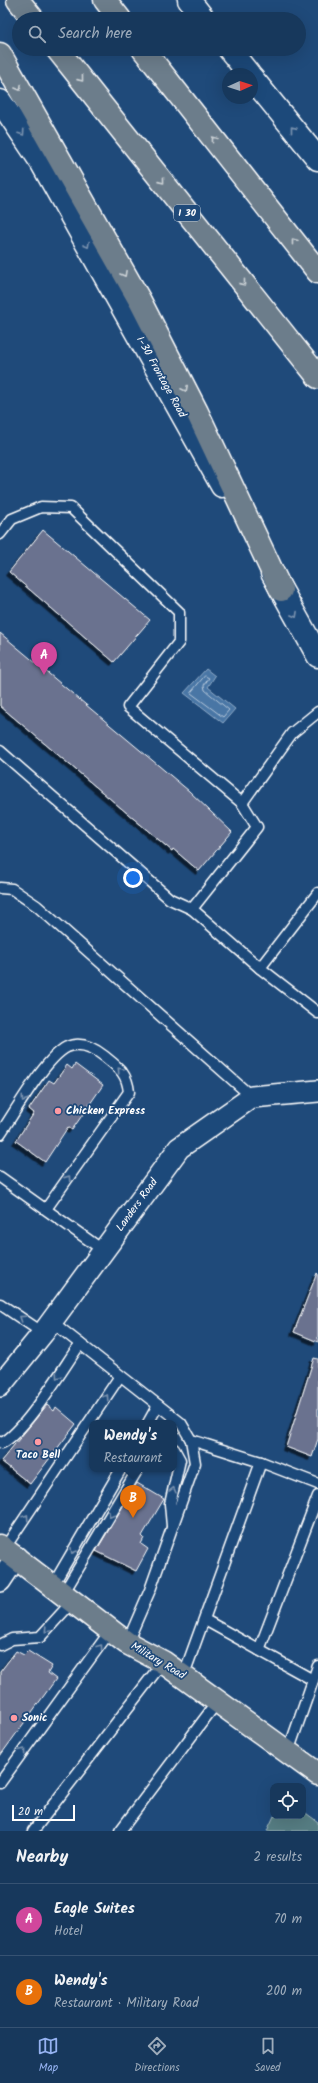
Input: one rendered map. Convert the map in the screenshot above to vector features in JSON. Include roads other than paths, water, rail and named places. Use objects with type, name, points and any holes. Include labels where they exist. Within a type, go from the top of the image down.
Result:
[{"type":"main road","points":[[18,0],[27,12]]},
{"type":"main road","points":[[105,0],[114,12]]},
{"type":"main road","points":[[189,0],[198,12]]},
{"type":"main road","points":[[0,54],[140,301],[197,412],[281,590]]},
{"type":"main road","name":"I 30","points":[[63,56],[318,377]]},
{"type":"main road","points":[[148,56],[318,272]]},
{"type":"main road","points":[[235,56],[244,68]]},
{"type":"main road","points":[[258,85],[318,159]]},
{"type":"main road","name":"I-30 Frontage Road","points":[[0,101],[41,162],[318,656]]},
{"type":"main road","name":"Military Road","points":[[7,1551],[119,1637],[163,1662],[184,1676],[318,1774]]},
{"type":"street","points":[[252,1096],[318,1091]]},
{"type":"street","name":"Landers Road","points":[[0,1386],[47,1327],[179,1148],[252,1096]]},
{"type":"street","points":[[0,1581],[7,1551]]},
{"type":"lane","points":[[0,534],[12,519],[41,507],[71,508],[179,612],[179,642],[128,707],[242,803],[258,827],[192,909]]},
{"type":"lane","points":[[242,803],[292,733],[318,712]]},
{"type":"lane","points":[[0,751],[170,899],[192,909],[260,968],[318,1013]]},
{"type":"lane","points":[[0,888],[12,889],[37,906],[252,1096]]},
{"type":"lane","points":[[260,968],[318,893]]},
{"type":"lane","points":[[0,1134],[52,1059],[67,1047],[76,1045],[86,1046],[97,1051],[120,1069],[128,1080],[129,1092],[46,1209]]},
{"type":"lane","points":[[0,1177],[104,1251]]},
{"type":"lane","points":[[0,1304],[80,1344],[176,1420]]},
{"type":"lane","points":[[0,1442],[2,1443],[11,1439],[42,1400],[80,1344]]},
{"type":"lane","points":[[92,1420],[120,1376]]},
{"type":"lane","points":[[150,1420],[158,1405]]},
{"type":"lane","points":[[0,1783],[119,1637],[150,1590],[194,1463],[191,1440],[181,1424],[177,1421]]},
{"type":"lane","points":[[7,1551],[89,1424]]},
{"type":"lane","points":[[191,1440],[261,1462],[318,1484]]},
{"type":"lane","points":[[172,1528],[170,1504],[180,1460],[177,1454]]},
{"type":"lane","points":[[184,1676],[261,1462]]},
{"type":"lane","points":[[0,1645],[12,1639],[40,1637],[63,1593],[120,1472]]},
{"type":"lane","points":[[63,1593],[136,1472]]},
{"type":"lane","points":[[259,1650],[318,1496]]},
{"type":"lane","points":[[205,1620],[313,1680]]},
{"type":"lane","points":[[33,1831],[163,1662]]},
{"type":"lane","points":[[288,1752],[318,1666]]},
{"type":"lane","points":[[120,1831],[218,1701]]},
{"type":"water","points":[[206,669],[215,676],[208,687],[235,709],[223,723],[184,693]]},
{"type":"place","name":"Eagle Suites","points":[[44,675]]},
{"type":"place","name":"Chicken Express","points":[[58,1111]]},
{"type":"place","name":"Taco Bell","points":[[38,1442]]},
{"type":"place","name":"Wendy's","points":[[133,1518]]},
{"type":"place","name":"Sonic","points":[[14,1718]]}]
